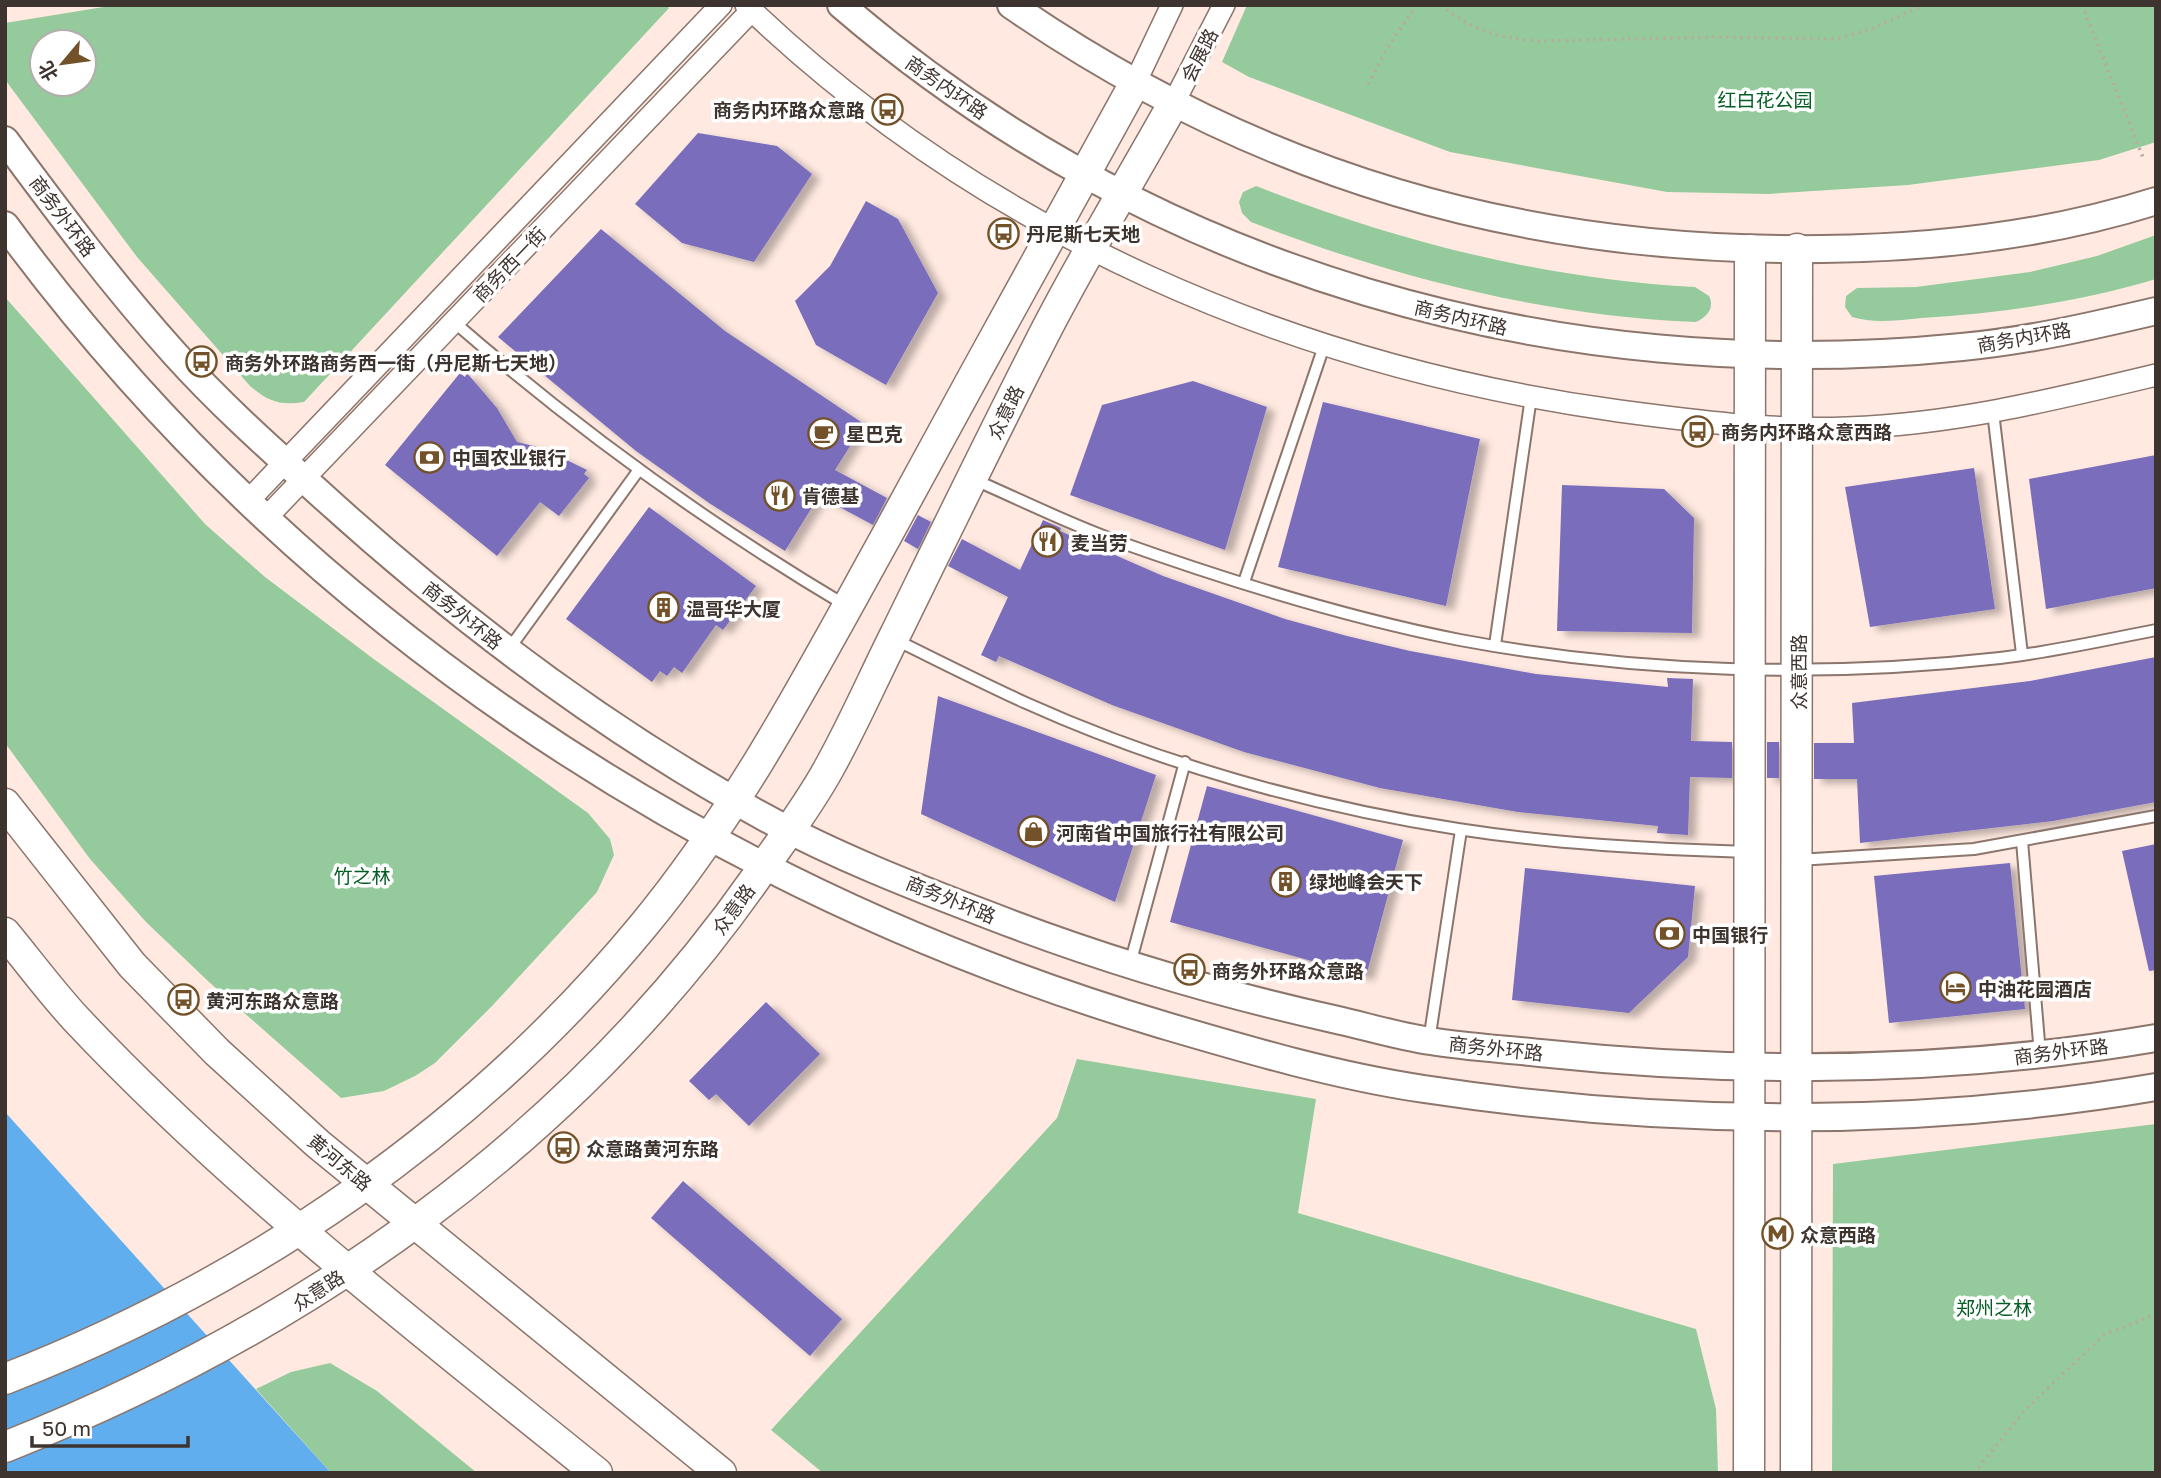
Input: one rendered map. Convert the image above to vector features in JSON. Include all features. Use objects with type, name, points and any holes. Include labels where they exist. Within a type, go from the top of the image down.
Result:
[{"type":"main road","points":[[5,1379],[108,1337],[212,1284],[300,1231],[367,1185],[520,1058],[557,1022],[643,926],[709,837],[776,737],[1135,83]]},
{"type":"main road","name":"众意路","points":[[5,1447],[130,1395],[255,1329],[348,1270],[503,1156],[600,1066],[691,965],[763,867],[829,769],[1041,340],[1173,104]]},
{"type":"main road","name":"众意西路","points":[[1796,1473],[1797,249]]},
{"type":"main road","points":[[1749,1473],[1750,250]]},
{"type":"main road","name":"黄河东路","points":[[5,804],[132,965],[218,1052],[367,1185],[721,1473]]},
{"type":"main road","points":[[5,933],[74,1017],[163,1108],[300,1231],[597,1473]]},
{"type":"street","name":"商务西一街","points":[[257,509],[721,5]]},
{"type":"street","name":"商务内环路","points":[[841,5],[879,38],[979,109],[1122,195],[1256,256],[1411,306],[1592,343],[1750,355],[1966,347],[2156,311]]},
{"type":"street","points":[[1011,5],[1173,104],[1293,159],[1437,205],[1605,239],[1750,250],[1953,243],[2078,221],[2156,201]]},
{"type":"street","points":[[1135,83],[1172,5]]},
{"type":"street","name":"会展路","points":[[1173,104],[1224,5]]},
{"type":"street","name":"商务西一街","points":[[294,470],[454,322],[749,8]]},
{"type":"street","points":[[749,8],[840,88],[886,121],[956,170],[1091,250],[1174,290],[1324,346],[1396,368],[1531,397],[1751,426],[1846,428],[1928,422],[2046,403],[2156,375]]},
{"type":"street","name":"商务外环路","points":[[5,140],[103,270],[176,355],[294,470],[419,580],[559,691],[735,800],[789,830],[957,903],[1129,964],[1259,1002],[1429,1041],[1600,1059],[1798,1069],[1932,1065],[2156,1038]]},
{"type":"street","points":[[5,225],[64,302],[136,388],[321,570],[391,628],[476,690],[631,794],[763,867],[866,917],[987,966],[1080,1000],[1247,1049],[1421,1089],[1596,1108],[1797,1117],[1937,1113],[2100,1096],[2156,1087]]},
{"type":"lane","points":[[454,322],[528,386],[638,471],[752,550],[847,606]]},
{"type":"lane","points":[[1244,582],[1324,346]]},
{"type":"lane","points":[[1494,645],[1531,397]]},
{"type":"lane","points":[[1993,412],[2022,654]]},
{"type":"lane","points":[[508,651],[638,471]]},
{"type":"lane","points":[[972,479],[1111,539],[1244,582],[1382,621],[1494,645],[1557,655],[1676,666],[1798,669],[1912,664],[2022,654],[2156,630]]},
{"type":"lane","points":[[893,639],[1027,704],[1185,762],[1309,799],[1461,830],[1603,847],[1751,852]]},
{"type":"lane","points":[[1129,964],[1185,762]]},
{"type":"lane","points":[[1798,860],[1973,849],[2156,816]]},
{"type":"lane","points":[[1429,1041],[1461,830]]},
{"type":"lane","points":[[2022,841],[2040,1054]]},
{"type":"path","points":[[1368,84],[1387,48],[1417,5]]},
{"type":"path","points":[[1441,5],[1484,33],[1507,39],[1535,41],[1718,37],[1836,40],[1869,30],[1923,5]]},
{"type":"path","points":[[2082,5],[2144,160]]},
{"type":"path","points":[[1974,1473],[2026,1409],[2104,1335],[2156,1314]]},
{"type":"green space","points":[[116,5],[666,5],[669,8],[304,402],[281,403],[268,399],[250,386],[137,257],[5,79],[5,23]]},
{"type":"green space","name":"红白花公园","points":[[1247,5],[2156,5],[2156,142],[2099,160],[1908,185],[1768,194],[1667,192],[1450,152],[1249,77],[1222,62]]},
{"type":"green space","points":[[1256,186],[1362,224],[1471,254],[1582,276],[1695,287],[1709,296],[1710,308],[1704,318],[1696,322],[1582,312],[1469,290],[1414,276],[1359,260],[1251,222],[1242,213],[1239,202],[1243,192]]},
{"type":"green space","points":[[2156,235],[2156,279],[2098,294],[2010,310],[1887,321],[1852,317],[1845,307],[1846,296],[1857,288],[1916,287],[2030,272],[2097,256]]},
{"type":"green space","name":"竹之林","points":[[5,297],[205,524],[265,577],[375,660],[588,813],[610,839],[614,855],[597,892],[492,1006],[435,1063],[415,1076],[384,1091],[341,1098],[209,982],[146,922],[90,859],[5,743]]},
{"type":"green space","points":[[1077,1059],[1316,1099],[1298,1213],[1696,1329],[1716,1409],[1718,1473],[823,1473],[771,1430],[1057,1118]]},
{"type":"green space","name":"郑州之林","points":[[2156,1124],[2156,1473],[1832,1473],[1833,1164]]},
{"type":"green space","points":[[330,1363],[377,1391],[477,1473],[331,1473],[256,1389],[291,1372]]},
{"type":"water","points":[[5,1112],[331,1473],[5,1473]]},
{"type":"building","points":[[698,133],[777,146],[812,174],[754,262],[682,243],[635,204]]},
{"type":"building","points":[[866,201],[898,219],[938,293],[886,385],[816,345],[795,301],[830,266]]},
{"type":"building","points":[[601,229],[725,331],[864,424],[835,470],[887,498],[873,525],[819,496],[785,551],[709,503],[636,451],[498,337]]},
{"type":"building","points":[[460,373],[465,377],[467,373],[497,408],[517,442],[542,448],[587,470],[584,474],[589,478],[559,516],[540,502],[497,556],[385,465]]},
{"type":"building","points":[[1193,381],[1267,407],[1225,550],[1070,495],[1102,405]]},
{"type":"building","points":[[1323,402],[1480,439],[1446,606],[1278,567]]},
{"type":"building","points":[[2156,455],[2156,588],[2046,609],[2029,479]]},
{"type":"building","points":[[1974,468],[1995,609],[1870,627],[1845,487]]},
{"type":"building","points":[[1562,485],[1664,489],[1694,518],[1692,633],[1557,631]]},
{"type":"building","points":[[649,507],[756,586],[723,630],[716,625],[682,673],[674,667],[667,676],[660,671],[652,682],[566,619]]},
{"type":"building","points":[[918,515],[931,522],[918,549],[904,541]]},
{"type":"building","points":[[1043,520],[1061,528],[1060,531],[1163,576],[1285,619],[1347,636],[1410,651],[1536,674],[1668,687],[1667,678],[1693,679],[1691,741],[1732,742],[1732,778],[1690,777],[1688,835],[1657,833],[1658,826],[1518,812],[1380,788],[1244,752],[1112,705],[999,656],[996,662],[981,655],[1008,597],[948,566],[962,539],[1020,570]]},
{"type":"building","points":[[2156,657],[2156,802],[2053,821],[1860,843],[1857,779],[1814,779],[1814,743],[1854,743],[1852,703],[2030,681]]},
{"type":"building","points":[[938,696],[1156,775],[1115,902],[921,814]]},
{"type":"building","points":[[1767,742],[1779,742],[1779,778],[1767,778]]},
{"type":"building","name":"绿地峰会天下","points":[[1207,786],[1403,840],[1366,976],[1170,922]]},
{"type":"building","points":[[2156,844],[2156,970],[2149,971],[2122,851]]},
{"type":"building","points":[[2010,863],[2025,1009],[1889,1023],[1874,876]]},
{"type":"building","points":[[1525,868],[1695,886],[1688,957],[1629,1013],[1512,1000]]},
{"type":"building","points":[[766,1002],[820,1054],[749,1126],[716,1094],[709,1100],[689,1081]]},
{"type":"building","points":[[683,1181],[842,1319],[810,1356],[651,1218]]},
{"type":"place","name":"商务内环路众意路","points":[[888,109]]},
{"type":"place","name":"丹尼斯七天地","points":[[1003,233]]},
{"type":"place","name":"商务外环路商务西一街（丹尼斯七天地）","points":[[202,362]]},
{"type":"place","name":"商务内环路众意西路","points":[[1698,431]]},
{"type":"place","name":"星巴克","points":[[823,433]]},
{"type":"place","name":"中国农业银行","points":[[429,457]]},
{"type":"place","name":"肯德基","points":[[779,495]]},
{"type":"place","name":"麦当劳","points":[[1048,542]]},
{"type":"place","name":"温哥华大厦","points":[[663,608]]},
{"type":"place","name":"河南省中国旅行社有限公司","points":[[1033,832]]},
{"type":"place","name":"绿地峰会天下","points":[[1286,881]]},
{"type":"place","name":"中国银行","points":[[1669,934]]},
{"type":"place","name":"商务外环路众意路","points":[[1189,970]]},
{"type":"place","name":"中油花园酒店","points":[[1955,988]]},
{"type":"place","name":"黄河东路众意路","points":[[183,1000]]},
{"type":"place","name":"众意路黄河东路","points":[[563,1148]]},
{"type":"place","name":"众意西路","points":[[1777,1234]]}]
